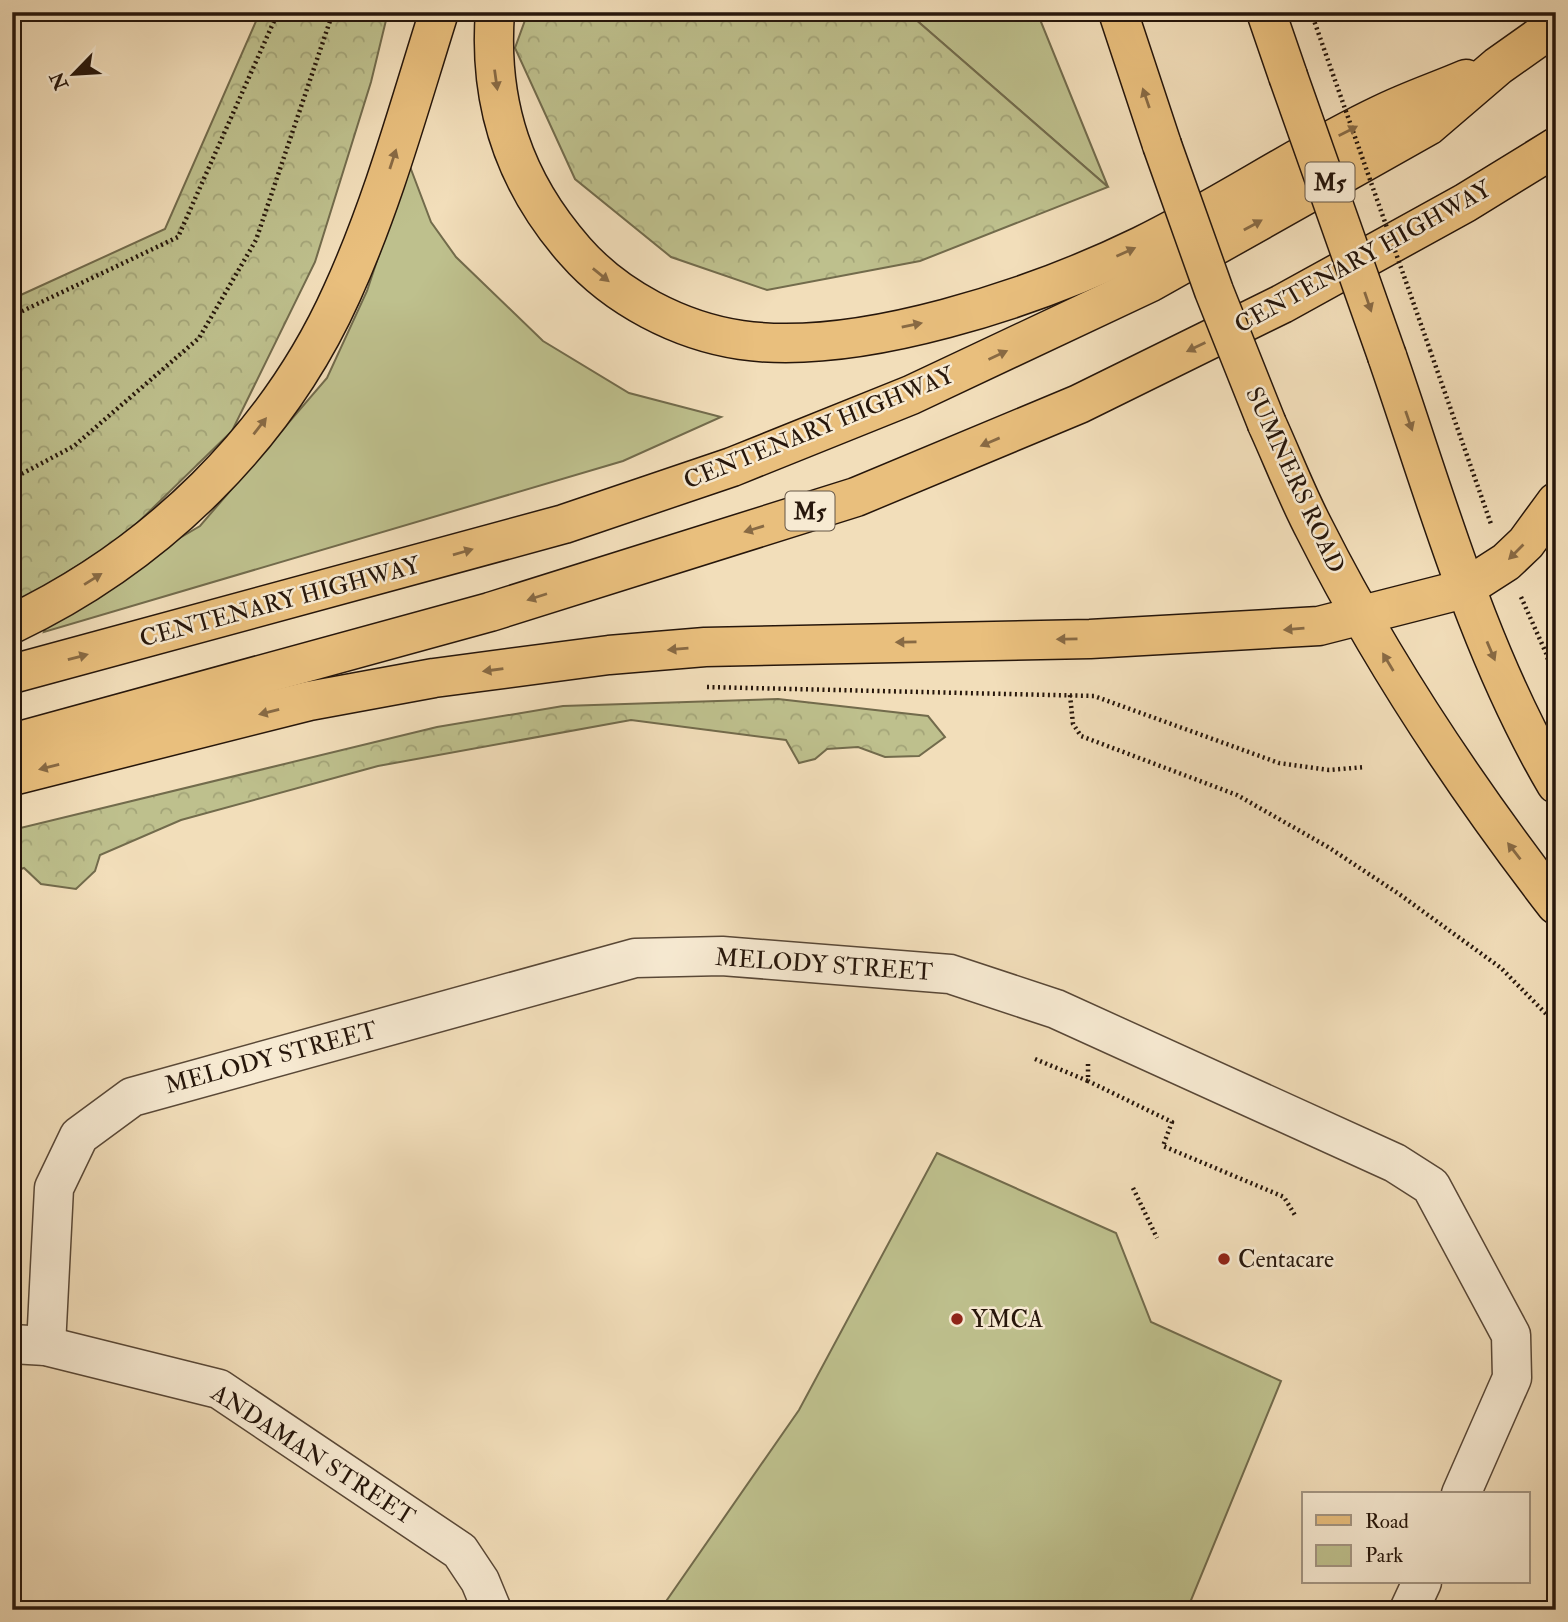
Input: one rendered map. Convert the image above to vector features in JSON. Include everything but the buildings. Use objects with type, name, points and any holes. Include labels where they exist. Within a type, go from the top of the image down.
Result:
[{"type":"main road","points":[[12,624],[48,607],[99,575],[181,511],[232,460],[287,392],[315,347],[356,262],[391,168],[439,12]]},
{"type":"main road","points":[[495,12],[494,68],[515,162],[536,202],[557,231],[586,263],[620,291],[656,312],[720,335],[787,343],[844,338],[937,320],[1072,276],[1141,246],[1382,114],[1497,66]]},
{"type":"main road","name":"SUMNERS ROAD","points":[[1118,12],[1214,291],[1267,424],[1314,529],[1361,616],[1450,761],[1556,905]]},
{"type":"main road","points":[[1266,12],[1387,356],[1464,589],[1515,706],[1556,784]]},
{"type":"main road","name":"CENTENARY HIGHWAY","points":[[12,674],[564,524],[732,467],[911,395],[1151,282],[1428,127],[1497,66],[1556,25]]},
{"type":"main road","name":"CENTENARY HIGHWAY","points":[[12,743],[490,612],[856,497],[1079,404],[1270,310],[1465,203],[1556,147]]},
{"type":"main road","points":[[12,776],[309,702],[433,678],[609,654],[705,647],[1090,639],[1282,630],[1361,616],[1464,589],[1506,562],[1526,542],[1556,502]]},
{"type":"street","name":"MELODY STREET","points":[[29,1345],[54,1188],[79,1136],[132,1097],[635,958],[722,956],[950,974],[1056,1009],[1395,1163],[1431,1186],[1511,1335],[1512,1378],[1462,1492]]},
{"type":"street","name":"ANDAMAN STREET","points":[[29,1345],[219,1389],[460,1551],[480,1581],[492,1610]]},
{"type":"street","points":[[1409,1610],[1421,1584]]},
{"type":"path","points":[[12,316],[178,237],[278,12]]},
{"type":"path","points":[[12,479],[74,446],[199,338],[256,240],[333,12]]},
{"type":"path","points":[[1311,12],[1483,506],[1546,653],[1556,686]]},
{"type":"path","points":[[704,687],[1094,696],[1279,763],[1329,770],[1365,767]]},
{"type":"path","points":[[1070,695],[1073,724],[1081,736],[1237,795],[1328,847],[1399,894],[1501,968],[1556,1024]]},
{"type":"path","points":[[1088,1081],[1085,1074],[1090,1057]]},
{"type":"path","points":[[1035,1059],[1088,1081],[1172,1122],[1163,1146],[1284,1197],[1296,1217]]},
{"type":"path","points":[[1133,1188],[1157,1238]]},
{"type":"green space","points":[[260,12],[388,12],[371,82],[315,262],[232,431],[123,537],[12,607],[12,299],[165,229]]},
{"type":"green space","points":[[528,12],[907,12],[1108,187],[920,261],[767,290],[671,257],[575,179],[515,48]]},
{"type":"green space","points":[[907,12],[1037,12],[1108,187]]},
{"type":"green space","points":[[409,164],[431,222],[456,257],[543,341],[629,393],[721,417],[623,461],[44,632],[52,613],[200,526],[327,378],[367,291]]},
{"type":"green space","points":[[778,699],[928,716],[945,737],[919,756],[885,757],[858,747],[827,749],[815,759],[799,763],[786,740],[631,720],[378,766],[181,820],[100,855],[95,871],[76,889],[41,884],[24,868],[12,872],[12,830],[437,727],[563,706]]},
{"type":"green space","points":[[937,1153],[1116,1233],[1151,1322],[1281,1381],[1187,1610],[660,1610],[799,1410]]},
{"type":"place","name":"Centacare","points":[[1224,1259]]},
{"type":"place","name":"YMCA","points":[[957,1319]]}]
